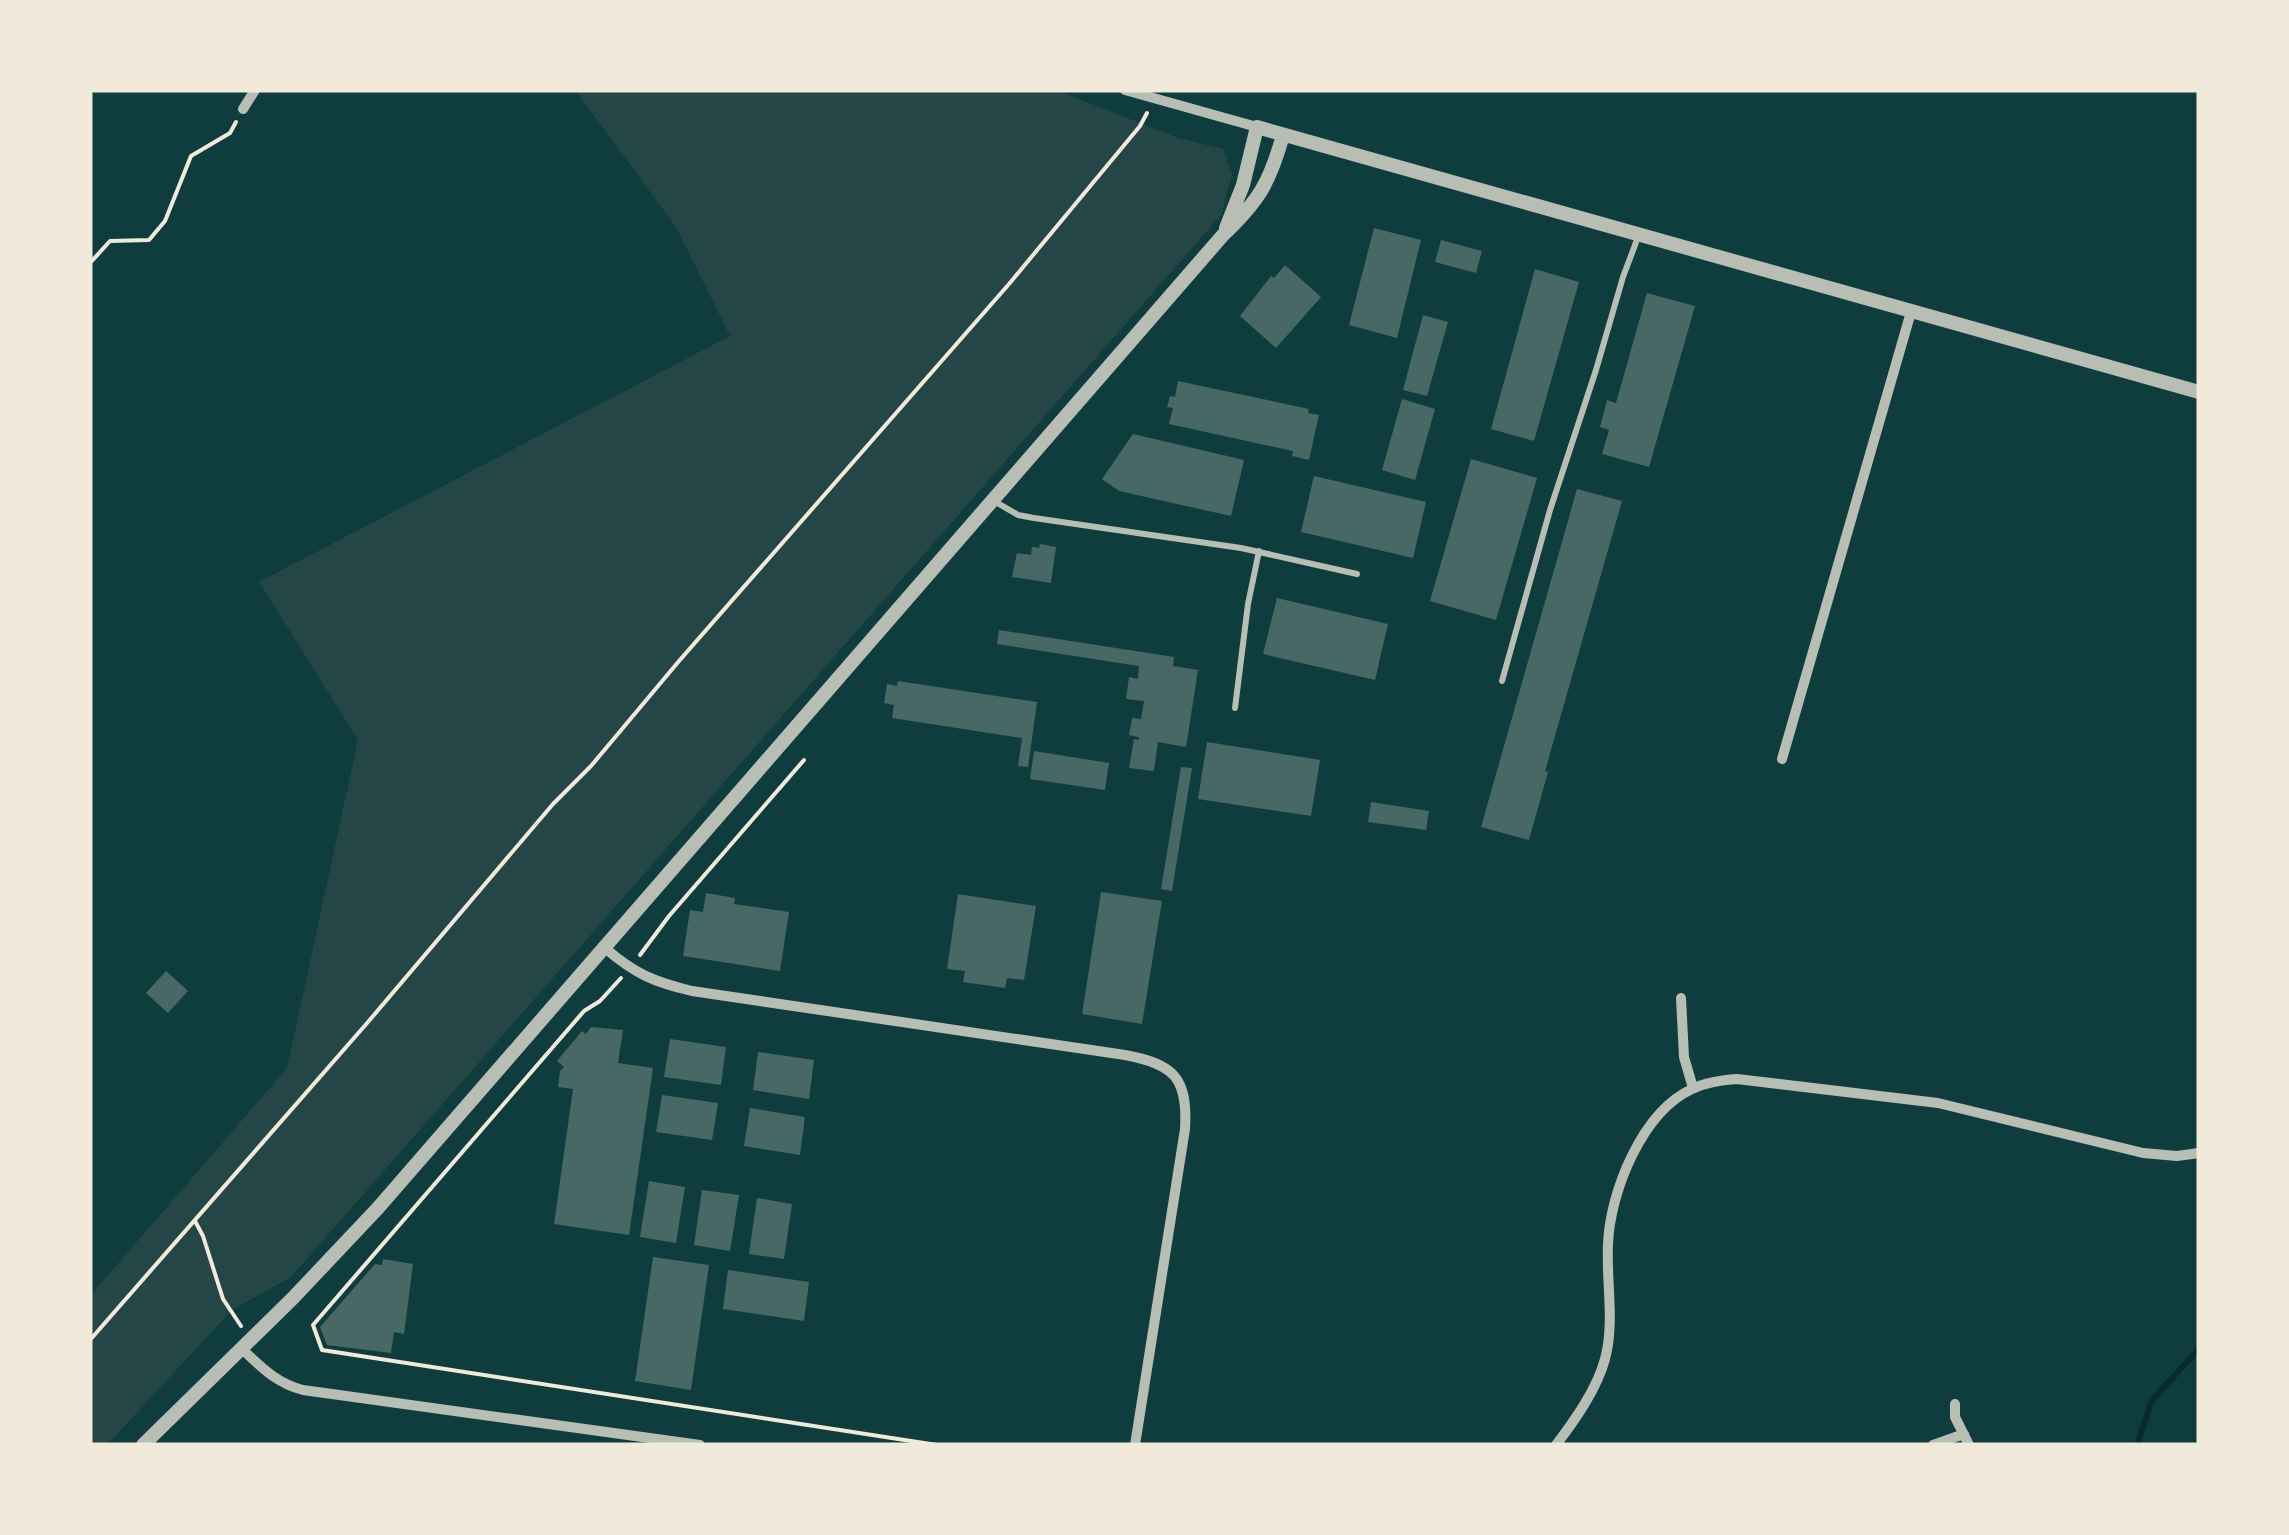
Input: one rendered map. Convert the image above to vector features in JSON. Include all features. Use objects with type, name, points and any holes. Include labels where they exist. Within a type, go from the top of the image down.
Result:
[{"type":"street","points":[[243,109],[255,90]]},
{"type":"street","points":[[1125,90],[2199,392]]},
{"type":"street","points":[[1223,234],[1243,186],[1257,128]]},
{"type":"street","points":[[142,1445],[357,1232],[1223,234],[1248,212],[1274,167],[1284,135]]},
{"type":"street","points":[[1782,759],[1911,312]]},
{"type":"street","points":[[604,948],[628,968],[694,992],[1139,1058],[1166,1069],[1181,1085],[1185,1097],[1185,1129],[1135,1445]]},
{"type":"street","points":[[1681,998],[1685,1068],[1693,1088]]},
{"type":"street","points":[[1556,1445],[1605,1362],[1608,1238],[1621,1182],[1648,1131],[1675,1100],[1693,1088],[1737,1079],[1852,1092],[1962,1108],[2143,1153],[2199,1153]]},
{"type":"street","points":[[246,1343],[272,1378],[302,1390],[609,1439],[700,1445]]},
{"type":"street","points":[[1955,1404],[1955,1417],[1969,1445]]},
{"type":"street","points":[[1566,1445],[1570,1426]]},
{"type":"street","points":[[1933,1445],[1964,1434]]},
{"type":"lane","points":[[1502,680],[1550,510],[1639,236]]},
{"type":"lane","points":[[993,500],[1018,515],[1259,551],[1357,574]]},
{"type":"lane","points":[[1235,708],[1259,551]]},
{"type":"path","points":[[90,262],[110,241],[149,240],[166,221],[191,156],[230,133],[243,109]]},
{"type":"path","points":[[90,1340],[1009,284],[1140,126]]},
{"type":"path","points":[[804,760],[669,916],[652,942],[600,1001],[584,1010],[313,1325],[322,1350],[937,1445]]},
{"type":"path","points":[[196,1221],[223,1298],[246,1343]]},
{"type":"shaded area","points":[[575,90],[1056,90],[1178,138],[1223,149],[1232,174],[1221,215],[291,1277],[232,1310],[107,1445],[90,1445],[90,1296],[287,1068],[358,740],[259,582],[730,336],[676,227]]},
{"type":"building","points":[[1374,228],[1421,240],[1397,338],[1349,325]]},
{"type":"building","points":[[1441,240],[1482,251],[1476,273],[1435,262]]},
{"type":"building","points":[[1285,265],[1321,297],[1276,348],[1240,316],[1271,276],[1274,278]]},
{"type":"building","points":[[1535,269],[1579,282],[1534,441],[1491,429]]},
{"type":"building","points":[[1647,293],[1695,306],[1649,467],[1602,454],[1609,430],[1600,427],[1607,400],[1616,403]]},
{"type":"building","points":[[1423,315],[1448,322],[1427,396],[1403,390]]},
{"type":"building","points":[[1178,381],[1309,409],[1308,413],[1319,415],[1309,460],[1292,456],[1293,451],[1169,424],[1173,408],[1167,407],[1170,396],[1175,397]]},
{"type":"building","points":[[1402,399],[1435,409],[1415,480],[1382,470]]},
{"type":"building","points":[[1133,434],[1244,460],[1231,516],[1119,491],[1102,479]]},
{"type":"building","points":[[1471,459],[1537,478],[1496,620],[1430,601]]},
{"type":"building","points":[[1314,476],[1426,502],[1413,558],[1301,532]]},
{"type":"building","points":[[1577,489],[1622,501],[1529,840],[1481,827]]},
{"type":"building","points":[[1040,544],[1056,547],[1051,583],[1012,577],[1017,553],[1031,555],[1032,547],[1039,548]]},
{"type":"building","points":[[1277,598],[1388,624],[1375,680],[1263,654]]},
{"type":"building","points":[[999,630],[1174,657],[1173,666],[1198,670],[1186,747],[1158,742],[1154,771],[1129,768],[1134,739],[1139,740],[1129,735],[1132,718],[1141,719],[1144,701],[1126,699],[1129,677],[1138,679],[1139,666],[997,644]]},
{"type":"building","points":[[898,681],[1037,702],[1028,767],[1018,766],[1022,738],[892,718],[894,705],[884,703],[887,684],[897,686]]},
{"type":"building","points":[[1207,742],[1320,760],[1311,816],[1198,799]]},
{"type":"building","points":[[1034,751],[1109,763],[1105,790],[1030,779]]},
{"type":"building","points":[[1181,767],[1192,768],[1172,891],[1161,889]]},
{"type":"building","points":[[1371,802],[1429,811],[1426,830],[1368,822]]},
{"type":"building","points":[[1101,892],[1162,901],[1142,1024],[1082,1014]]},
{"type":"building","points":[[706,893],[735,898],[734,904],[789,912],[780,971],[683,956],[690,910],[703,912]]},
{"type":"building","points":[[958,894],[1036,906],[1024,980],[1007,978],[1005,988],[963,982],[965,971],[947,969]]},
{"type":"building","points":[[166,971],[188,991],[168,1013],[146,993]]},
{"type":"building","points":[[591,1027],[623,1030],[618,1063],[653,1068],[629,1235],[554,1224],[573,1089],[558,1087],[564,1067],[557,1061],[582,1031],[586,1034]]},
{"type":"building","points":[[670,1039],[726,1047],[721,1085],[664,1077]]},
{"type":"building","points":[[758,1052],[814,1060],[809,1099],[753,1090]]},
{"type":"building","points":[[662,1095],[718,1103],[712,1140],[656,1132]]},
{"type":"building","points":[[750,1108],[805,1117],[800,1155],[744,1146]]},
{"type":"building","points":[[649,1181],[685,1187],[676,1243],[640,1237]]},
{"type":"building","points":[[702,1190],[739,1195],[730,1251],[694,1245]]},
{"type":"building","points":[[757,1198],[792,1204],[784,1259],[749,1254]]},
{"type":"building","points":[[653,1257],[709,1265],[691,1390],[635,1381]]},
{"type":"building","points":[[383,1259],[413,1264],[404,1334],[394,1332],[391,1353],[327,1345],[320,1327],[375,1264],[382,1265]]},
{"type":"building","points":[[728,1270],[809,1282],[804,1321],[723,1309]]},
{"type":"waterway","points":[[2137,1445],[2152,1400],[2199,1349]]}]
